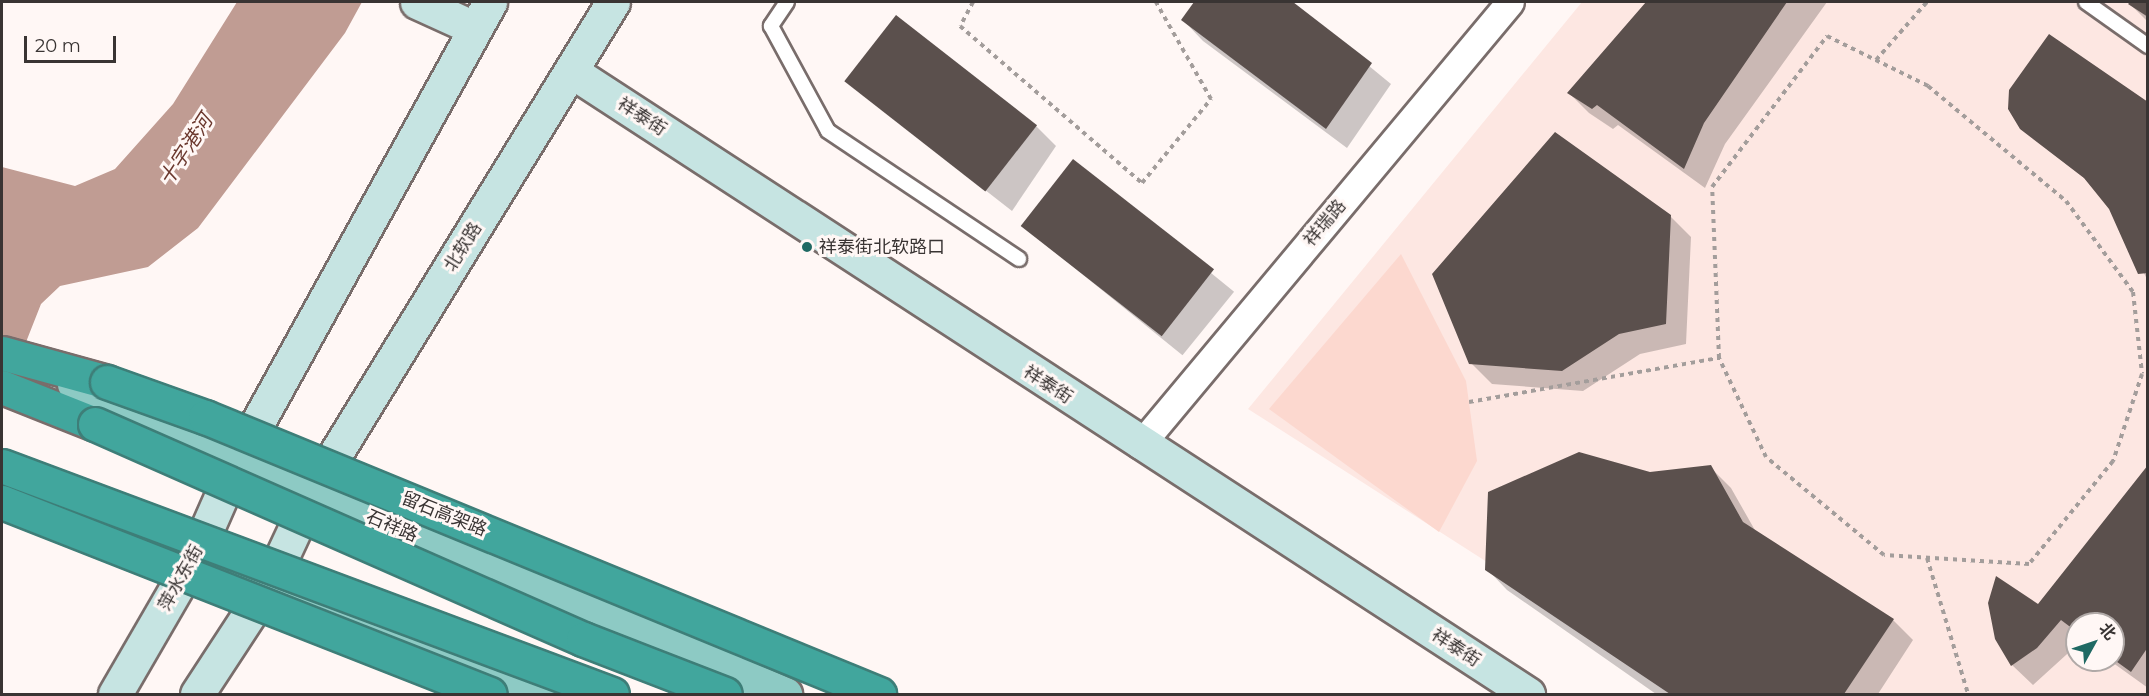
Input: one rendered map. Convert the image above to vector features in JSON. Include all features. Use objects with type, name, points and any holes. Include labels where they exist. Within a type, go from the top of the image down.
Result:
[{"type":"highway","name":"留石高架路","points":[[2,354],[205,417],[879,694]]},
{"type":"highway","points":[[2,387],[583,639],[725,694]]},
{"type":"highway","points":[[2,466],[612,694]]},
{"type":"highway","points":[[2,502],[490,694]]},
{"type":"main road","name":"石祥路","points":[[2,354],[46,371],[312,492],[784,694]]},
{"type":"main road","points":[[2,485],[269,584],[548,694]]},
{"type":"street","points":[[238,458],[482,15],[417,2]]},
{"type":"street","name":"北软路","points":[[312,492],[613,2]]},
{"type":"street","name":"祥瑞路","points":[[1140,445],[1509,2]]},
{"type":"street","name":"祥泰街","points":[[571,70],[1140,445],[1528,694]]},
{"type":"street","name":"萍水东街","points":[[115,694],[195,556],[238,458]]},
{"type":"street","points":[[197,694],[269,584],[312,492]]},
{"type":"lane","points":[[787,2],[771,26],[828,131],[1020,259]]},
{"type":"lane","points":[[2086,2],[2148,46]]},
{"type":"path","points":[[973,2],[960,26],[1142,183],[1210,99],[1156,2]]},
{"type":"path","points":[[1876,60],[1927,2]]},
{"type":"path","points":[[1827,36],[1928,86],[2066,201],[2133,292],[2142,374],[2113,460],[2029,564],[1884,555],[1766,457],[1719,358],[1712,187],[1827,36]]},
{"type":"path","points":[[1469,402],[1719,358]]},
{"type":"path","points":[[1927,558],[1968,694]]},
{"type":"shaded area","points":[[1582,2],[2147,2],[2147,694],[1693,694],[1248,409]]},
{"type":"shaded area","points":[[1401,254],[1466,381],[1477,461],[1439,532],[1269,409]]},
{"type":"water","name":"十字港河","points":[[237,2],[362,2],[345,33],[198,228],[148,267],[60,286],[41,304],[2,403],[2,167],[75,186],[115,169],[173,104]]},
{"type":"building","points":[[1194,2],[1293,2],[1372,63],[1326,129],[1181,20]]},
{"type":"building","points":[[1646,2],[1787,2],[1704,123],[1684,169],[1597,105],[1592,109],[1567,93]]},
{"type":"building","points":[[2148,2],[2148,17],[2128,4]]},
{"type":"building","points":[[896,15],[1037,125],[985,191],[844,81]]},
{"type":"building","points":[[2049,34],[2148,102],[2148,273],[2138,274],[2109,209],[2084,178],[2020,129],[2008,109],[2009,90]]},
{"type":"building","points":[[1555,132],[1671,215],[1666,324],[1619,334],[1562,371],[1469,364],[1432,274]]},
{"type":"building","points":[[1073,159],[1214,269],[1162,336],[1021,226]]},
{"type":"building","points":[[1579,452],[1650,472],[1711,465],[1743,522],[1894,619],[1844,694],[1670,694],[1485,570],[1488,492]]},
{"type":"building","points":[[2148,465],[2148,647],[2131,672],[2125,668],[2125,612],[2065,612],[2065,623],[2061,620],[2037,648],[2011,666],[1995,639],[1988,603],[1996,576],[2038,604]]},
{"type":"place","name":"祥泰街北软路口","points":[[807,247]]}]
